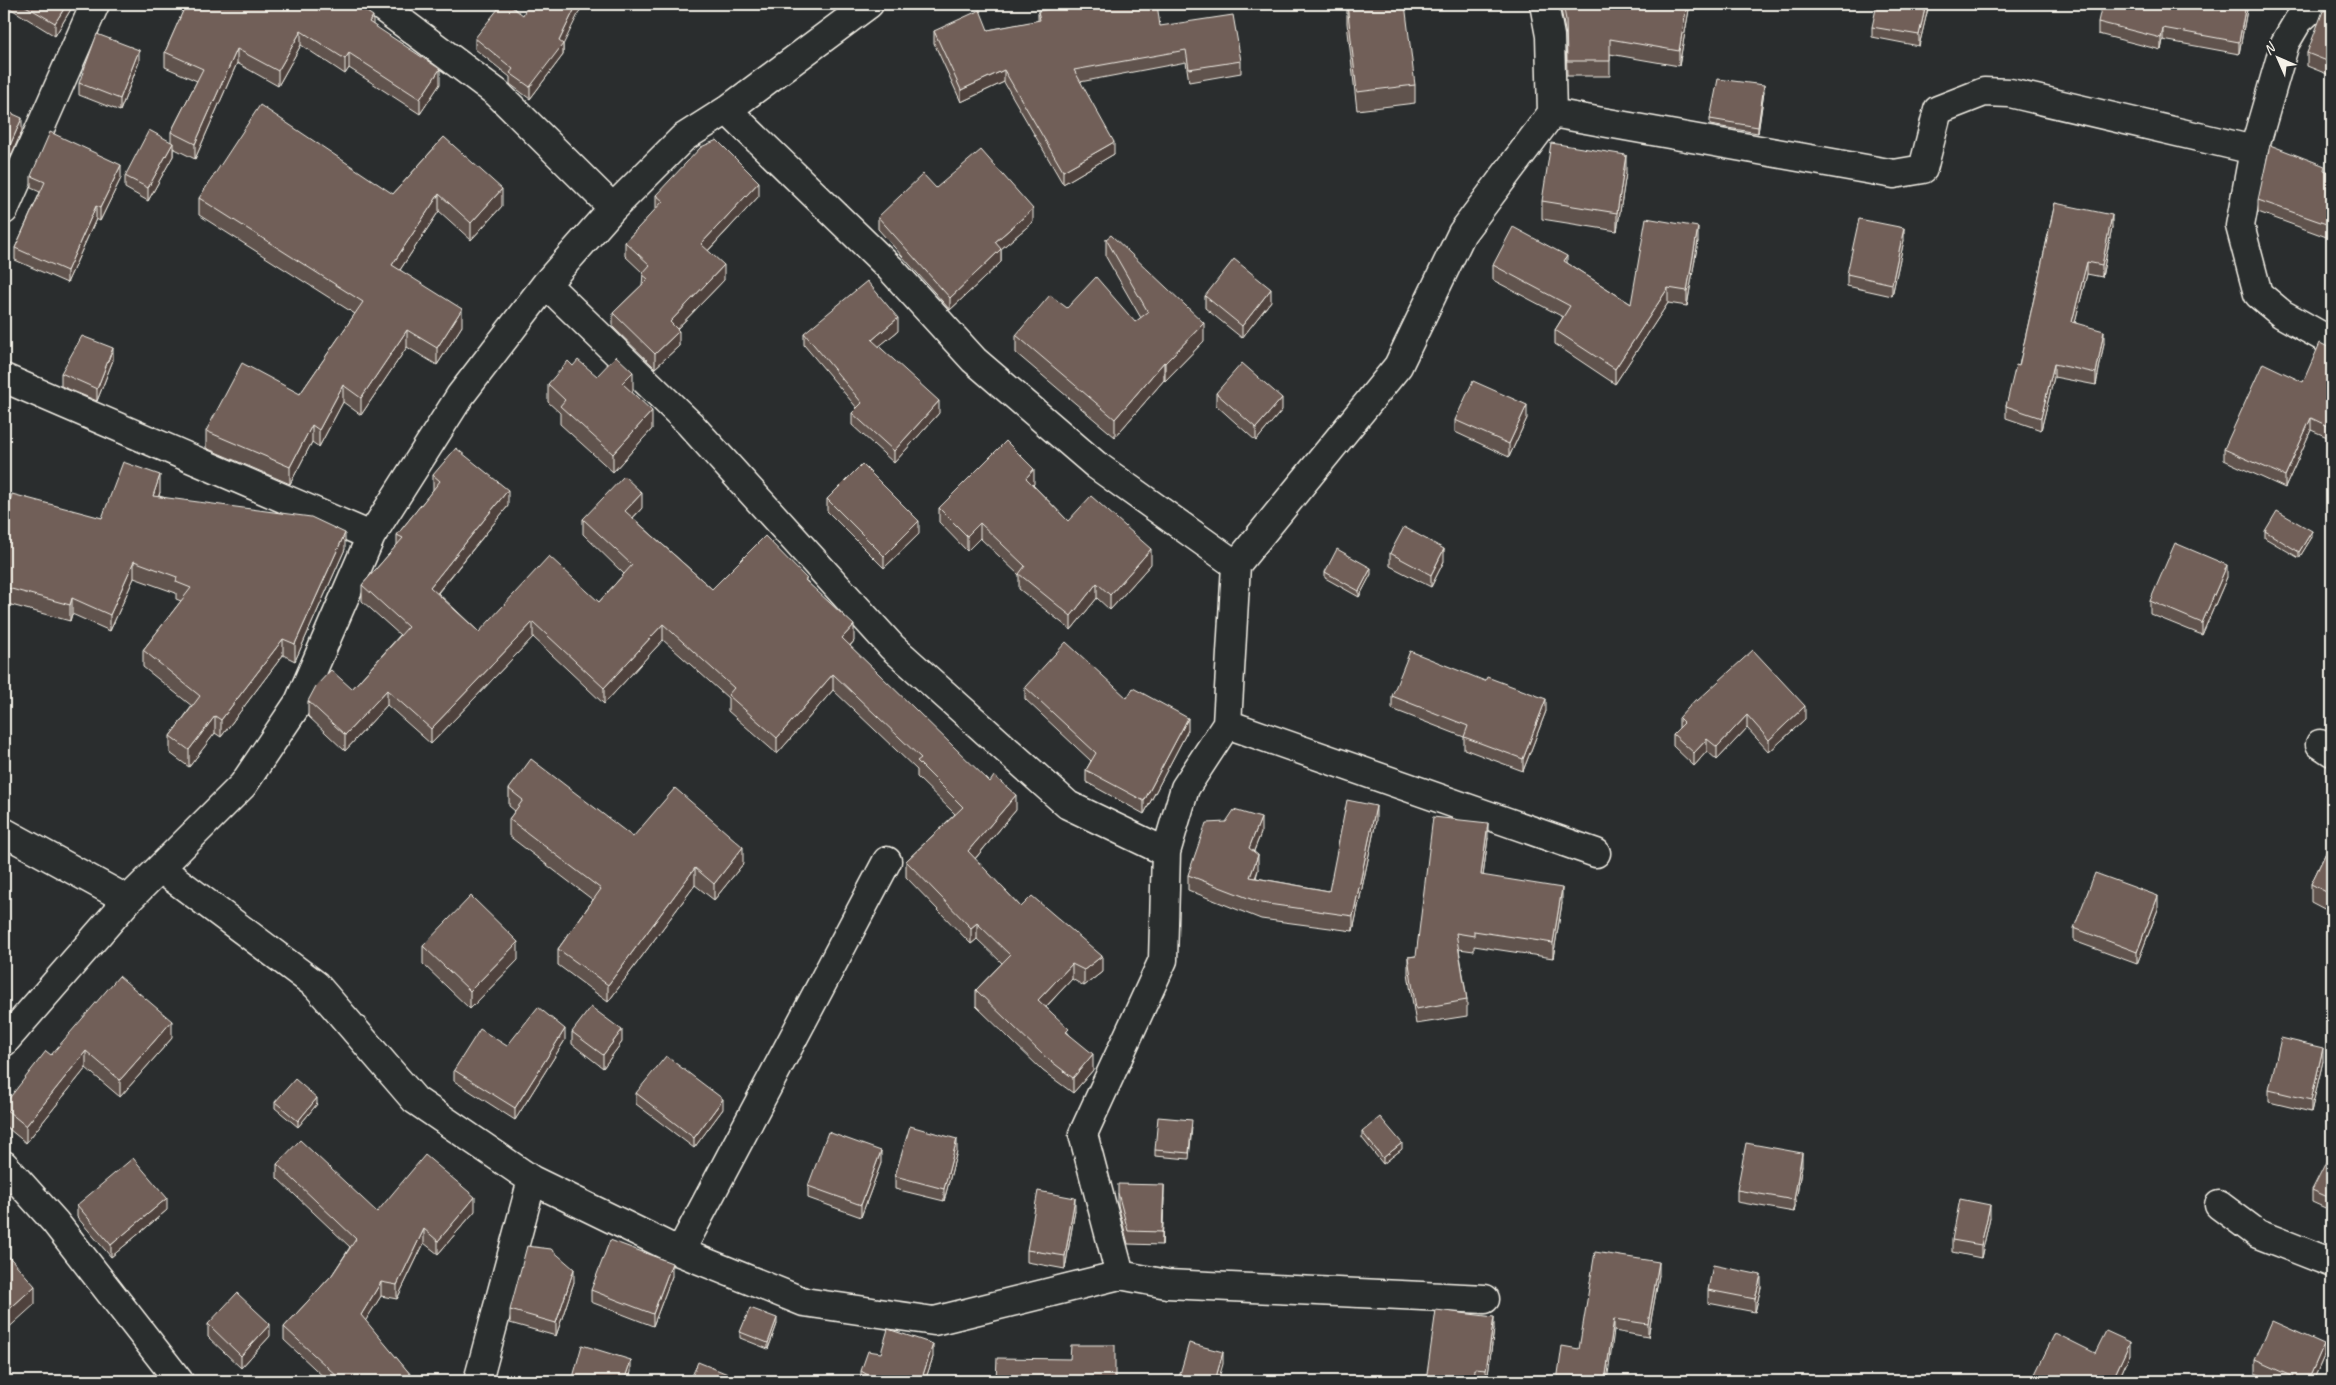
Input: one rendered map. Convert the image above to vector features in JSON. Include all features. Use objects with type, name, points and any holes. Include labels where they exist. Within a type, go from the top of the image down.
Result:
[{"type":"street","points":[[4,210],[95,4]]},
{"type":"street","points":[[378,4],[497,93],[613,208]]},
{"type":"street","points":[[4,1042],[128,900],[243,785],[299,702],[371,536],[460,396],[546,284],[613,208],[683,138],[727,110],[869,4]]},
{"type":"street","points":[[1120,1275],[1083,1134],[1163,960],[1166,852],[1185,788],[1227,724],[1236,566],[1398,366],[1462,233],[1552,113],[1550,36],[1544,4]]},
{"type":"street","points":[[2332,6],[2310,10],[2298,21],[2285,43],[2254,150],[2240,226],[2258,294],[2282,314],[2332,342]]},
{"type":"street","points":[[1552,113],[1894,174],[1923,170],[1938,110],[1984,92],[2010,93],[2254,150]]},
{"type":"street","points":[[727,110],[890,268],[974,360],[1096,464],[1236,566]]},
{"type":"street","points":[[546,284],[690,424],[892,647],[1068,805],[1166,852]]},
{"type":"street","points":[[4,378],[371,536]]},
{"type":"street","points":[[1227,724],[1596,853]]},
{"type":"street","points":[[4,832],[128,900]]},
{"type":"street","points":[[680,1252],[887,861]]},
{"type":"street","points":[[161,869],[316,985],[414,1100],[532,1180],[680,1252],[804,1302],[934,1321],[1120,1275],[1167,1284],[1485,1299]]},
{"type":"street","points":[[4,1166],[55,1222],[179,1381]]},
{"type":"street","points":[[478,1381],[532,1180]]},
{"type":"street","points":[[2219,1205],[2258,1234],[2332,1263]]},
{"type":"building","points":[[22,4],[67,4],[55,23]]},
{"type":"building","points":[[186,4],[355,4],[373,16],[369,22],[440,69],[420,99],[349,53],[345,59],[301,31],[278,71],[237,49],[195,144],[171,132],[203,69],[165,52]]},
{"type":"building","points":[[502,4],[508,4],[523,15],[528,4],[577,4],[559,41],[563,44],[530,87],[510,73],[513,69],[475,38]]},
{"type":"building","points":[[1080,4],[1157,4],[1160,26],[1233,15],[1241,61],[1189,69],[1186,50],[1074,70],[1114,142],[1063,171],[1004,70],[961,90],[934,31],[980,10],[988,30],[1040,20],[1038,11]]},
{"type":"building","points":[[1347,4],[1405,4],[1415,85],[1357,92]]},
{"type":"building","points":[[1563,4],[1687,4],[1679,51],[1610,39],[1610,61],[1567,61],[1566,20]]},
{"type":"building","points":[[1877,4],[1926,4],[1919,35],[1872,27]]},
{"type":"building","points":[[2102,4],[2246,4],[2239,42],[2163,28],[2161,38],[2098,22]]},
{"type":"building","points":[[2332,9],[2332,63],[2307,53],[2323,11]]},
{"type":"building","points":[[97,34],[139,50],[120,99],[79,83]]},
{"type":"building","points":[[1718,79],[1764,85],[1758,127],[1710,119]]},
{"type":"building","points":[[260,105],[393,194],[444,137],[502,189],[471,223],[439,194],[392,265],[462,309],[437,348],[407,330],[361,398],[343,385],[319,430],[312,425],[290,467],[206,431],[242,363],[300,394],[363,302],[199,198]]},
{"type":"building","points":[[4,110],[22,118],[4,159]]},
{"type":"building","points":[[149,130],[173,143],[148,188],[125,176]]},
{"type":"building","points":[[50,132],[121,165],[100,208],[96,206],[67,271],[15,248],[45,182],[31,176]]},
{"type":"building","points":[[717,140],[759,182],[701,244],[724,265],[670,322],[679,331],[655,354],[613,313],[648,279],[642,274],[650,265],[625,242],[663,201],[656,195],[701,147]]},
{"type":"building","points":[[1551,143],[1626,155],[1617,213],[1542,201]]},
{"type":"building","points":[[2270,145],[2325,166],[2324,170],[2332,173],[2332,226],[2258,200]]},
{"type":"building","points":[[981,150],[1033,209],[995,242],[1001,249],[950,298],[878,217],[923,174],[936,188]]},
{"type":"building","points":[[2055,203],[2112,215],[2102,265],[2087,262],[2072,322],[2104,331],[2096,373],[2054,364],[2041,418],[2006,406],[2016,365],[2019,366]]},
{"type":"building","points":[[1646,218],[1698,227],[1687,291],[1668,288],[1615,369],[1555,330],[1570,306],[1493,265],[1513,227],[1567,256],[1564,261],[1631,304]]},
{"type":"building","points":[[1859,219],[1904,228],[1892,284],[1847,274]]},
{"type":"building","points":[[1111,235],[1204,323],[1164,362],[1115,419],[1016,335],[1050,295],[1067,308],[1096,277],[1135,322],[1148,312],[1106,239]]},
{"type":"building","points":[[1234,259],[1271,289],[1242,326],[1205,296]]},
{"type":"building","points":[[867,281],[898,318],[872,340],[939,401],[894,451],[852,413],[862,403],[804,333]]},
{"type":"building","points":[[82,336],[113,348],[97,389],[61,373]]},
{"type":"building","points":[[2320,343],[2332,349],[2332,428],[2311,418],[2285,476],[2224,449],[2263,363],[2303,382]]},
{"type":"building","points":[[616,356],[633,372],[622,383],[652,411],[613,454],[560,406],[565,400],[548,384],[568,361],[573,366],[578,360],[597,376]]},
{"type":"building","points":[[1242,363],[1282,398],[1256,428],[1216,393]]},
{"type":"building","points":[[1473,381],[1527,405],[1509,444],[1455,420]]},
{"type":"building","points":[[1006,441],[1034,469],[1026,478],[1068,521],[1091,496],[1151,549],[1110,595],[1097,583],[1071,616],[1019,574],[1025,566],[980,523],[967,536],[939,508]]},
{"type":"building","points":[[456,448],[508,490],[430,587],[479,632],[549,556],[599,602],[632,565],[583,519],[624,476],[642,493],[625,511],[712,589],[765,536],[807,579],[805,580],[854,625],[842,638],[990,782],[994,776],[1016,795],[968,851],[1021,907],[1032,896],[1102,956],[1084,970],[1072,964],[1038,1000],[1069,1029],[1066,1032],[1093,1054],[1073,1078],[1043,1055],[976,990],[1010,955],[977,923],[971,928],[906,861],[963,807],[917,761],[921,758],[833,674],[777,738],[728,695],[734,688],[663,624],[604,688],[533,622],[431,729],[387,690],[345,735],[308,701],[316,686],[331,670],[352,689],[408,627],[362,585],[403,538],[397,535],[440,481],[433,475]]},
{"type":"building","points":[[123,462],[160,475],[153,496],[311,517],[345,533],[295,644],[283,639],[221,720],[215,716],[189,750],[170,736],[200,696],[143,650],[191,588],[176,582],[177,577],[134,561],[110,615],[72,598],[70,605],[4,587],[4,522],[12,494],[102,518]]},
{"type":"building","points":[[862,464],[919,521],[884,556],[827,499]]},
{"type":"building","points":[[2277,511],[2312,531],[2299,552],[2265,531]]},
{"type":"building","points":[[1404,527],[1444,549],[1431,575],[1390,553]]},
{"type":"building","points":[[2175,543],[2227,565],[2202,623],[2150,601]]},
{"type":"building","points":[[1337,549],[1371,568],[1359,591],[1325,572]]},
{"type":"building","points":[[1066,642],[1127,698],[1133,688],[1188,718],[1144,801],[1086,770],[1096,753],[1025,687]]},
{"type":"building","points":[[1753,650],[1805,706],[1769,740],[1747,715],[1717,747],[1707,739],[1694,753],[1673,734],[1684,723],[1679,718],[1696,699],[1697,701]]},
{"type":"building","points":[[1410,651],[1485,681],[1487,677],[1546,699],[1523,759],[1464,737],[1468,726],[1392,696]]},
{"type":"building","points":[[531,759],[633,837],[675,788],[743,847],[714,884],[695,868],[608,985],[558,949],[601,889],[509,819],[523,800],[509,789]]},
{"type":"building","points":[[1347,800],[1376,806],[1353,916],[1261,903],[1188,875],[1206,823],[1226,822],[1234,810],[1261,818],[1249,848],[1258,855],[1250,877],[1329,891]]},
{"type":"building","points":[[1433,817],[1488,823],[1481,875],[1562,888],[1553,943],[1474,931],[1474,936],[1456,933],[1467,1000],[1416,1009],[1408,957],[1416,956]]},
{"type":"building","points":[[2332,840],[2332,895],[2311,884]]},
{"type":"building","points":[[2095,873],[2158,896],[2137,952],[2074,928]]},
{"type":"building","points":[[471,896],[518,942],[470,991],[423,946]]},
{"type":"building","points":[[119,976],[172,1021],[120,1080],[86,1051],[26,1126],[4,1108],[4,1105],[46,1051],[51,1055]]},
{"type":"building","points":[[538,1007],[565,1029],[515,1108],[454,1070],[480,1029],[507,1046]]},
{"type":"building","points":[[591,1007],[622,1030],[603,1055],[572,1032]]},
{"type":"building","points":[[2281,1038],[2323,1048],[2311,1100],[2269,1090]]},
{"type":"building","points":[[666,1056],[723,1099],[694,1138],[636,1093]]},
{"type":"building","points":[[295,1079],[317,1098],[298,1121],[275,1102]]},
{"type":"building","points":[[1158,1117],[1192,1120],[1189,1153],[1155,1150]]},
{"type":"building","points":[[1380,1117],[1402,1143],[1383,1158],[1362,1132]]},
{"type":"building","points":[[910,1126],[957,1139],[944,1189],[895,1176]]},
{"type":"building","points":[[828,1132],[881,1151],[861,1205],[808,1186]]},
{"type":"building","points":[[300,1140],[377,1212],[425,1155],[475,1197],[438,1241],[424,1229],[397,1285],[381,1282],[361,1315],[416,1381],[338,1381],[340,1379],[284,1327],[332,1275],[356,1239],[277,1164]]},
{"type":"building","points":[[1746,1143],[1802,1153],[1794,1200],[1737,1190]]},
{"type":"building","points":[[133,1158],[167,1198],[111,1245],[77,1205]]},
{"type":"building","points":[[2328,1158],[2332,1160],[2332,1199],[2312,1190]]},
{"type":"building","points":[[1118,1184],[1164,1185],[1162,1232],[1128,1231],[1118,1193]]},
{"type":"building","points":[[1038,1191],[1075,1198],[1065,1256],[1027,1250]]},
{"type":"building","points":[[1960,1199],[1990,1205],[1981,1245],[1952,1240]]},
{"type":"building","points":[[610,1240],[672,1263],[653,1314],[591,1290]]},
{"type":"building","points":[[527,1246],[551,1249],[574,1269],[556,1323],[510,1310]]},
{"type":"building","points":[[4,1251],[35,1286],[4,1314]]},
{"type":"building","points":[[1595,1252],[1659,1262],[1648,1324],[1614,1319],[1605,1381],[1557,1381],[1562,1346],[1579,1349]]},
{"type":"building","points":[[1713,1265],[1761,1275],[1755,1299],[1708,1290]]},
{"type":"building","points":[[237,1293],[270,1324],[241,1356],[208,1324]]},
{"type":"building","points":[[750,1308],[777,1318],[768,1343],[740,1332]]},
{"type":"building","points":[[1436,1310],[1494,1317],[1486,1370],[1475,1369],[1474,1381],[1426,1381]]},
{"type":"building","points":[[2272,1321],[2324,1344],[2308,1381],[2302,1381],[2255,1360]]},
{"type":"building","points":[[888,1329],[933,1344],[921,1381],[878,1381],[861,1371],[868,1351],[881,1353]]},
{"type":"building","points":[[2106,1331],[2130,1342],[2112,1381],[2044,1381],[2034,1376],[2055,1333],[2095,1353]]},
{"type":"building","points":[[1189,1343],[1223,1352],[1215,1381],[1178,1381]]},
{"type":"building","points":[[582,1345],[631,1360],[624,1381],[572,1381]]},
{"type":"building","points":[[1071,1345],[1115,1345],[1115,1381],[996,1381],[997,1358],[1070,1359]]},
{"type":"building","points":[[698,1362],[745,1381],[690,1381]]},
{"type":"building","points":[[78,1374],[85,1381],[71,1381]]}]
